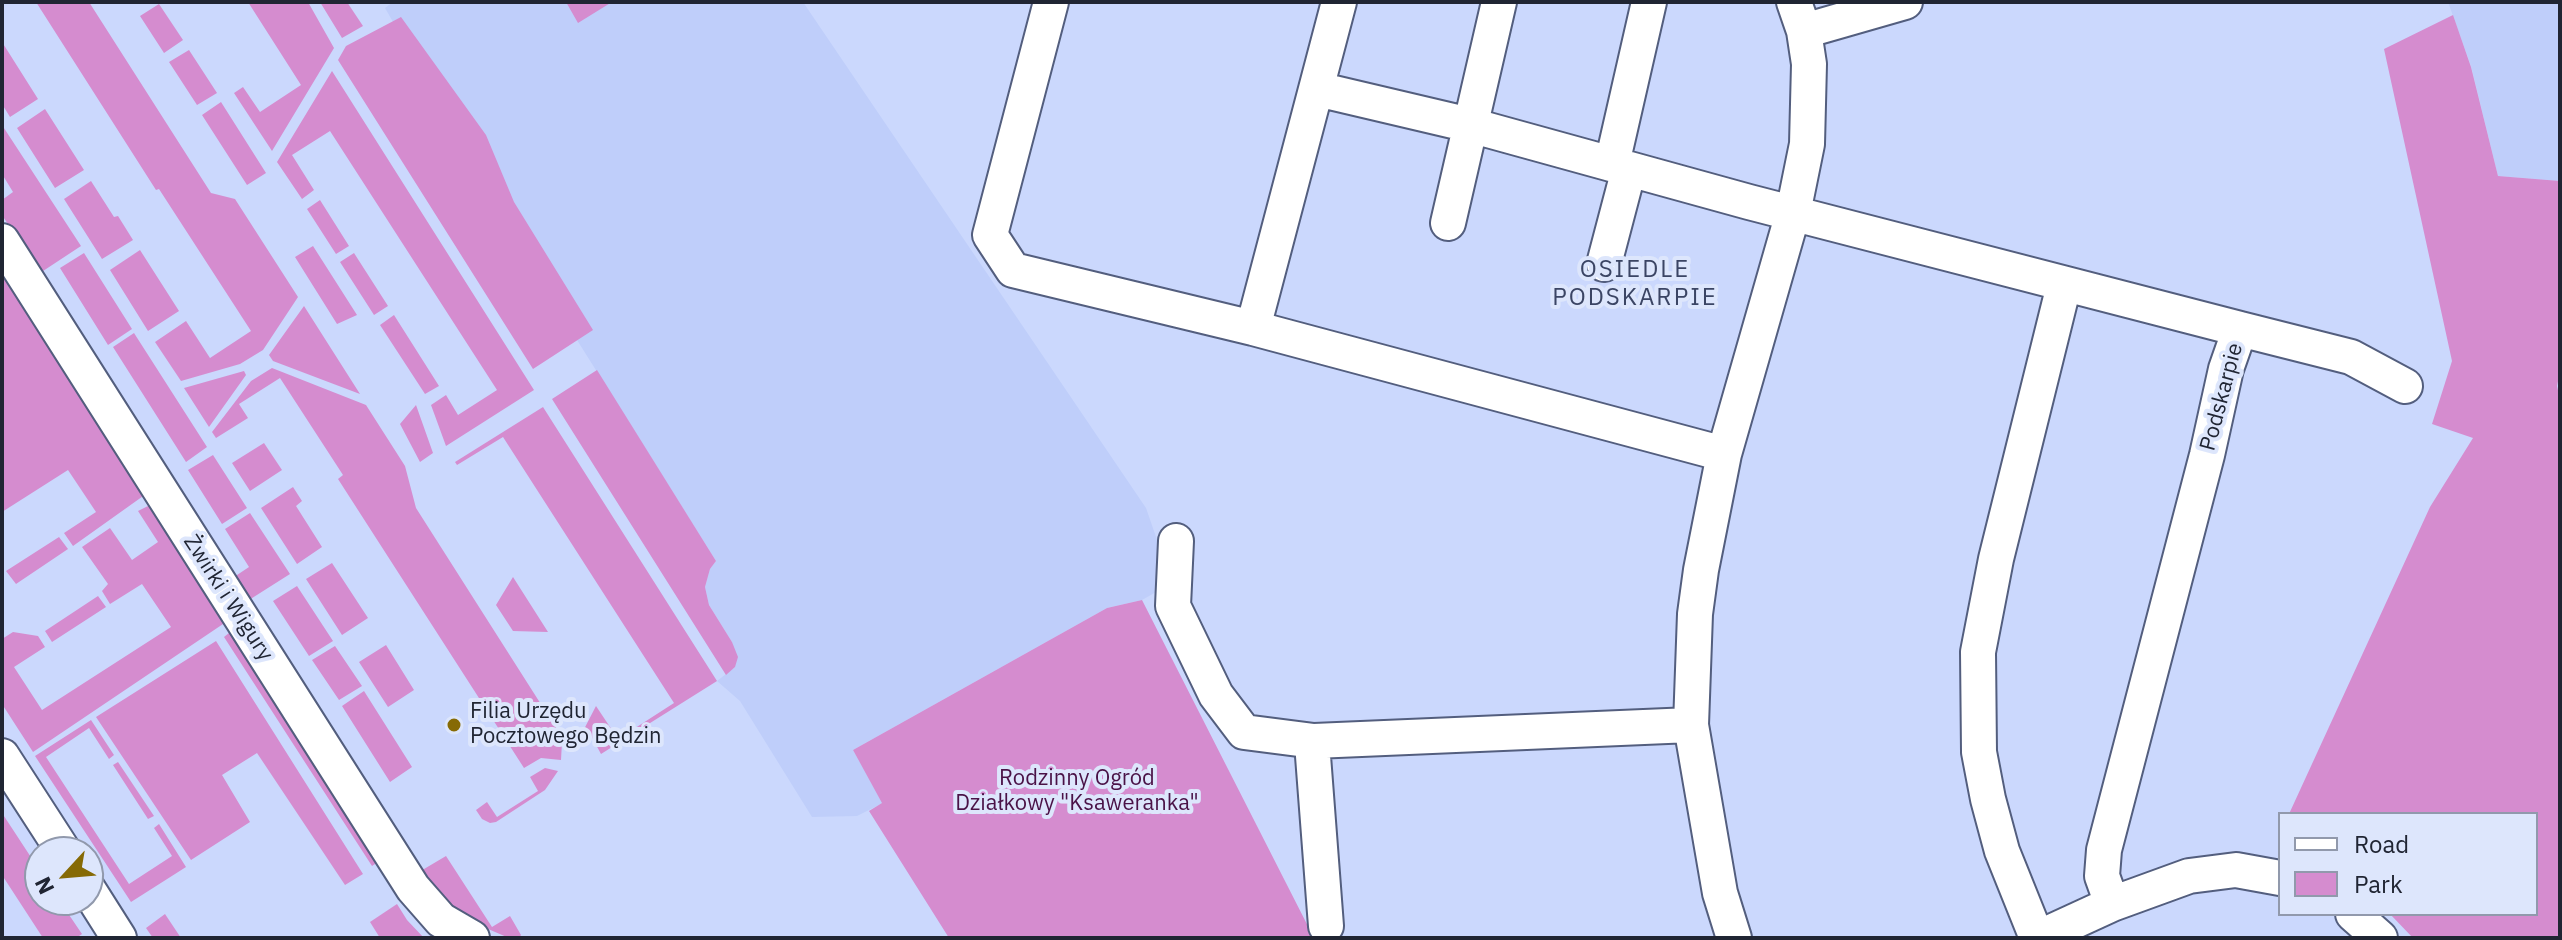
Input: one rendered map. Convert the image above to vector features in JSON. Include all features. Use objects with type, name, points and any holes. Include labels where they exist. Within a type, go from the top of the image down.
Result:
[{"type":"street","points":[[1051,2],[990,235],[1013,270],[1253,328],[1724,454]]},
{"type":"street","points":[[1253,328],[1339,2]]},
{"type":"street","points":[[1448,223],[1499,2]]},
{"type":"street","points":[[1604,264],[1649,2]]},
{"type":"street","points":[[1734,938],[1720,893],[1691,725],[1695,614],[1724,454],[1793,213],[1807,144],[1809,64],[1799,16],[1905,2]]},
{"type":"street","name":"Podskarpie","points":[[1317,89],[1470,125],[2064,285],[2105,292],[2240,329],[2226,369],[2207,455],[2104,850],[2102,876],[2112,904]]},
{"type":"street","name":"Żwirki i Wigury","points":[[2,241],[413,888],[441,920],[472,938]]},
{"type":"street","points":[[2064,285],[1996,559],[1978,652],[1979,752],[2002,851],[2038,938],[2161,885],[2221,871],[2256,871],[2278,877]]},
{"type":"street","points":[[2240,329],[2351,357],[2405,386]]},
{"type":"street","points":[[1176,541],[1173,606],[1216,695],[1244,732],[1314,741],[1691,725]]},
{"type":"street","points":[[1314,741],[1326,926]]},
{"type":"street","points":[[2,756],[54,836]]},
{"type":"street","points":[[104,914],[119,938]]},
{"type":"street","points":[[2355,916],[2380,938]]},
{"type":"shaded area","points":[[393,2],[803,2],[1146,508],[1172,583],[1142,600],[1107,608],[853,750],[883,803],[857,816],[812,817],[740,701],[717,681],[735,667],[732,642],[709,605],[705,587],[710,569],[716,561],[577,340],[385,8]]},
{"type":"shaded area","points":[[2448,2],[2560,2],[2560,181],[2498,176],[2471,66]]},
{"type":"green space","points":[[36,2],[89,2],[211,193],[235,199],[298,297],[263,350],[240,364],[181,381],[155,342],[186,321],[210,358],[251,331]]},
{"type":"green space","points":[[248,2],[308,2],[334,48],[272,151],[234,93],[243,87],[260,112],[301,85]]},
{"type":"green space","points":[[320,2],[347,2],[363,26],[342,38]]},
{"type":"green space","points":[[566,2],[612,2],[578,23]]},
{"type":"green space","points":[[159,4],[183,40],[164,53],[140,16]]},
{"type":"green space","points":[[2453,15],[2471,67],[2498,176],[2560,181],[2560,372],[2557,386],[2560,399],[2560,938],[2413,938],[2392,916],[2538,916],[2538,812],[2290,812],[2430,507],[2473,438],[2432,424],[2452,361],[2384,49]]},
{"type":"green space","points":[[401,17],[486,135],[514,202],[593,330],[533,369],[338,60],[346,46]]},
{"type":"green space","points":[[2,42],[38,99],[10,117],[2,104]]},
{"type":"green space","points":[[189,50],[217,93],[197,105],[169,62]]},
{"type":"green space","points":[[332,71],[534,390],[446,446],[431,405],[446,395],[458,415],[497,390],[330,131],[292,155],[314,190],[302,199],[277,162]]},
{"type":"green space","points":[[221,102],[266,173],[247,185],[202,115]]},
{"type":"green space","points":[[45,109],[84,170],[55,188],[17,128]]},
{"type":"green space","points":[[2,125],[81,246],[40,273],[2,215],[2,200],[13,192],[2,174]]},
{"type":"green space","points":[[91,181],[133,240],[102,259],[64,199]]},
{"type":"green space","points":[[320,200],[349,246],[336,254],[307,209]]},
{"type":"green space","points":[[313,246],[357,315],[337,324],[295,257]]},
{"type":"green space","points":[[140,250],[179,311],[148,331],[110,270]]},
{"type":"green space","points":[[84,253],[132,329],[108,345],[60,268]]},
{"type":"green space","points":[[354,253],[388,306],[374,315],[340,262]]},
{"type":"green space","points":[[5,274],[146,494],[73,546],[64,533],[96,512],[68,470],[2,512],[2,275]]},
{"type":"green space","points":[[304,306],[360,394],[273,361],[269,355]]},
{"type":"green space","points":[[394,315],[439,386],[425,394],[380,325]]},
{"type":"green space","points":[[134,333],[207,447],[186,462],[113,347]]},
{"type":"green space","points":[[272,368],[366,405],[405,466],[416,508],[558,731],[562,742],[561,760],[541,758],[524,768],[338,479],[343,475],[280,378],[239,404],[248,418],[216,438],[212,432],[251,381]]},
{"type":"green space","points":[[597,370],[716,561],[710,569],[705,587],[709,605],[738,657],[735,667],[726,675],[552,399]]},
{"type":"green space","points":[[244,371],[246,375],[209,427],[184,388]]},
{"type":"green space","points":[[416,405],[433,453],[420,462],[400,424]]},
{"type":"green space","points":[[543,407],[717,681],[631,735],[629,732],[674,703],[503,437],[457,465],[455,462]]},
{"type":"green space","points":[[264,443],[282,470],[250,491],[232,463]]},
{"type":"green space","points":[[213,455],[247,508],[222,524],[188,470]]},
{"type":"green space","points":[[293,487],[302,501],[296,506],[322,547],[297,564],[261,508]]},
{"type":"green space","points":[[154,503],[229,620],[33,752],[2,704],[2,639],[13,632],[38,636],[45,647],[14,667],[42,710],[171,627],[142,584],[110,604],[102,591],[108,584],[82,547],[110,528],[132,560],[158,542],[138,511]]},
{"type":"green space","points":[[250,513],[290,574],[249,600],[234,577],[249,567],[225,529]]},
{"type":"green space","points":[[59,537],[68,549],[16,584],[6,571]]},
{"type":"green space","points":[[332,563],[368,618],[342,635],[306,579]]},
{"type":"green space","points":[[513,577],[548,632],[513,631],[496,605]]},
{"type":"green space","points":[[297,586],[333,641],[309,656],[273,601]]},
{"type":"green space","points":[[98,596],[106,607],[52,642],[45,631]]},
{"type":"green space","name":"Rodzinny Ogród Działkowy \"Ksaweranka\"","points":[[1142,600],[1314,938],[949,938],[869,811],[882,803],[853,750],[1107,608]]},
{"type":"green space","points":[[234,629],[381,860],[372,866],[224,637]]},
{"type":"green space","points":[[216,641],[363,874],[345,885],[257,753],[222,775],[250,822],[191,860],[96,717]]},
{"type":"green space","points":[[386,645],[414,690],[388,707],[359,662]]},
{"type":"green space","points":[[335,646],[362,686],[339,700],[312,660]]},
{"type":"green space","points":[[364,691],[412,767],[390,782],[342,706]]},
{"type":"green space","points":[[596,706],[620,742],[601,754],[589,732],[581,735]]},
{"type":"green space","points":[[91,720],[114,755],[109,759],[89,728],[46,757],[98,836],[88,836],[35,756]]},
{"type":"green space","points":[[118,762],[154,816],[148,819],[113,765]]},
{"type":"green space","points":[[545,768],[558,771],[545,790],[496,822],[482,819],[476,810],[487,802],[497,817],[538,791],[530,777]]},
{"type":"green space","points":[[2,813],[24,847],[24,909],[2,875]]},
{"type":"green space","points":[[159,824],[186,867],[131,902],[104,861],[104,846],[129,884],[172,856],[154,828]]},
{"type":"green space","points":[[446,856],[492,927],[510,916],[521,935],[519,938],[509,938],[458,916],[419,872]]},
{"type":"green space","points":[[397,904],[424,938],[380,938],[370,922]]},
{"type":"green space","points":[[165,914],[181,938],[153,938],[146,928]]},
{"type":"green space","points":[[29,916],[70,916],[82,934],[76,938],[43,938]]},
{"type":"place","name":"Filia Urzędu Pocztowego Będzin","points":[[454,725]]},
{"type":"district","name":"OSIEDLE PODSKARPIE","points":[[1635,284]]}]
